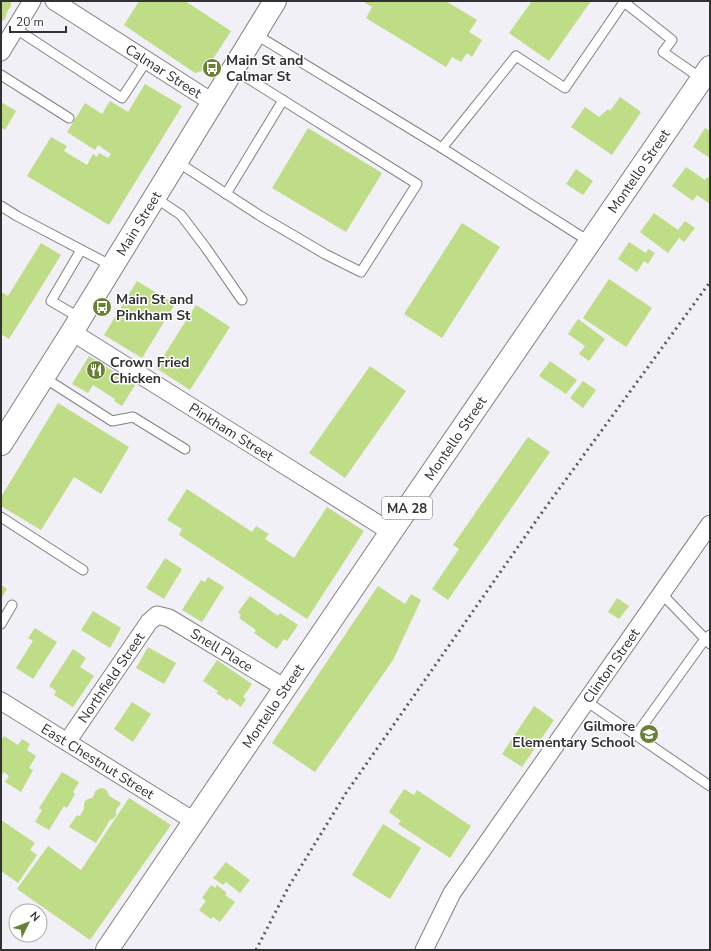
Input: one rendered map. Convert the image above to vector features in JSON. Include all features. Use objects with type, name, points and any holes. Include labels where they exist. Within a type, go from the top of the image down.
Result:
[{"type":"main road","name":"Main Street","points":[[1,444],[275,1]]},
{"type":"main road","name":"Montello Street","points":[[106,950],[706,73]]},
{"type":"street","points":[[1,52],[32,1]]},
{"type":"street","name":"Calmar Street","points":[[54,1],[212,102]]},
{"type":"street","name":"Pinkham Street","points":[[76,325],[391,532]]},
{"type":"street","name":"Clinton Street","points":[[424,950],[452,893],[710,524]]},
{"type":"street","name":"Snell Place","points":[[157,616],[169,618],[285,688]]},
{"type":"street","name":"Northfield Street","points":[[67,742],[149,622],[157,616]]},
{"type":"street","name":"East Chestnut Street","points":[[1,701],[194,821]]},
{"type":"lane","points":[[442,148],[516,56],[565,88],[624,2],[672,40],[663,52],[706,73]]},
{"type":"lane","points":[[16,29],[122,98],[147,60]]},
{"type":"lane","points":[[255,34],[442,148],[590,242]]},
{"type":"lane","points":[[176,161],[262,217],[325,254],[361,272],[417,184],[233,69]]},
{"type":"lane","points":[[1,75],[69,118]]},
{"type":"lane","points":[[226,194],[283,100]]},
{"type":"lane","points":[[154,197],[181,215],[199,238],[242,300]]},
{"type":"lane","points":[[1,206],[112,266]]},
{"type":"lane","points":[[76,325],[52,301],[81,250]]},
{"type":"lane","points":[[43,377],[112,421],[133,417],[185,449]]},
{"type":"lane","points":[[1,517],[83,570]]},
{"type":"lane","points":[[636,735],[708,639],[661,593]]},
{"type":"lane","points":[[1,624],[12,605]]},
{"type":"lane","points":[[586,701],[710,786]]},
{"type":"building","points":[[1,1],[11,1],[11,6],[6,17],[1,22]]},
{"type":"building","points":[[139,1],[185,1],[231,31],[206,70],[195,73],[124,25]]},
{"type":"building","points":[[362,1],[446,1],[477,20],[469,32],[482,40],[472,57],[467,53],[461,62],[452,57],[446,67],[366,18],[372,7]]},
{"type":"building","points":[[532,1],[591,1],[549,61],[509,33]]},
{"type":"building","points":[[145,84],[182,106],[109,225],[27,176],[51,137],[67,146],[64,151],[87,165],[93,154],[97,157],[99,153],[108,158],[111,154],[98,145],[95,150],[67,132],[85,103],[102,114],[110,101],[128,112]]},
{"type":"building","points":[[620,97],[641,112],[612,155],[571,127],[585,107],[599,117],[608,109],[610,111]]},
{"type":"building","points":[[1,102],[16,111],[5,130],[1,127]]},
{"type":"building","points":[[308,128],[382,173],[346,232],[272,188]]},
{"type":"building","points":[[705,128],[710,131],[710,158],[693,147]]},
{"type":"building","points":[[686,167],[705,180],[707,177],[710,179],[710,204],[697,195],[693,201],[672,186]]},
{"type":"building","points":[[576,169],[593,181],[583,195],[566,184]]},
{"type":"building","points":[[654,213],[678,230],[685,221],[695,228],[684,242],[679,238],[668,253],[640,232]]},
{"type":"building","points":[[462,223],[500,247],[442,338],[404,314]]},
{"type":"building","points":[[629,242],[646,253],[648,249],[655,253],[648,264],[644,261],[637,272],[618,259]]},
{"type":"building","points":[[41,243],[61,255],[9,339],[1,334],[1,292],[8,296]]},
{"type":"building","points":[[609,279],[652,308],[626,347],[583,318]]},
{"type":"building","points":[[137,281],[175,304],[142,358],[104,335]]},
{"type":"building","points":[[196,305],[230,327],[190,390],[156,368]]},
{"type":"building","points":[[578,319],[605,339],[589,361],[579,354],[585,346],[568,334]]},
{"type":"building","name":"Crown Fried Chicken","points":[[89,356],[135,385],[122,406],[114,401],[115,399],[93,385],[88,393],[72,384]]},
{"type":"building","points":[[550,361],[577,380],[566,394],[539,376]]},
{"type":"building","points":[[370,366],[406,391],[345,478],[309,453]]},
{"type":"building","points":[[583,381],[596,390],[583,408],[570,398]]},
{"type":"building","points":[[58,403],[129,447],[101,494],[74,477],[41,530],[1,506],[1,497]]},
{"type":"building","points":[[528,437],[550,452],[448,600],[432,589],[459,549],[453,545]]},
{"type":"building","points":[[187,489],[252,532],[256,526],[269,534],[265,539],[294,558],[327,507],[364,531],[307,619],[179,535],[182,529],[167,520]]},
{"type":"building","points":[[165,558],[182,569],[164,599],[146,588]]},
{"type":"building","points":[[208,577],[224,587],[202,622],[182,610],[201,580],[205,582]]},
{"type":"building","points":[[1,585],[7,589],[1,599]]},
{"type":"building","points":[[378,586],[405,604],[411,594],[421,600],[393,660],[315,772],[272,743]]},
{"type":"building","points":[[250,596],[278,616],[280,613],[298,625],[287,641],[284,639],[277,649],[254,633],[256,630],[239,618],[241,615],[238,612]]},
{"type":"building","points":[[617,598],[629,606],[619,619],[608,612]]},
{"type":"building","points":[[93,611],[121,628],[110,648],[81,630]]},
{"type":"building","points":[[35,628],[57,642],[33,679],[16,668],[33,641],[28,638]]},
{"type":"building","points":[[148,647],[176,663],[164,684],[136,668]]},
{"type":"building","points":[[73,649],[86,658],[80,667],[94,676],[73,707],[54,695],[56,691],[49,686]]},
{"type":"building","points":[[217,660],[252,684],[243,697],[246,699],[241,707],[229,698],[228,701],[216,693],[218,691],[203,681]]},
{"type":"building","points":[[132,702],[151,714],[133,742],[114,729]]},
{"type":"building","points":[[534,706],[554,720],[522,767],[502,754]]},
{"type":"building","points":[[4,736],[18,745],[22,739],[30,744],[27,750],[36,756],[29,768],[33,770],[21,792],[5,782],[9,776],[4,772],[1,777],[1,741]]},
{"type":"building","points":[[62,772],[79,782],[73,792],[75,794],[67,808],[64,806],[49,830],[35,822],[42,810],[39,808]]},
{"type":"building","points":[[102,788],[108,792],[109,796],[121,803],[116,810],[116,816],[110,820],[96,843],[69,827],[77,815],[80,816],[84,809],[85,801],[92,798],[95,791]]},
{"type":"building","points":[[404,789],[414,795],[417,790],[471,826],[450,858],[398,824],[401,821],[389,812]]},
{"type":"building","points":[[129,798],[171,825],[90,940],[48,911],[48,903],[37,903],[17,889],[48,846],[81,870]]},
{"type":"building","points":[[1,820],[35,843],[30,850],[37,855],[18,883],[1,871]]},
{"type":"building","points":[[383,824],[421,848],[390,899],[352,875]]},
{"type":"building","points":[[226,862],[250,880],[240,893],[226,882],[223,885],[213,878]]},
{"type":"building","points":[[211,885],[215,888],[217,885],[227,893],[225,895],[235,902],[220,922],[213,917],[211,919],[199,910],[206,901],[202,898]]},
{"type":"railway","points":[[256,950],[289,886],[346,793],[543,511],[710,282]]},
{"type":"place","name":"Main St and Calmar St","points":[[212,68]]},
{"type":"place","name":"Main St and Pinkham St","points":[[102,307]]},
{"type":"place","name":"Crown Fried Chicken","points":[[96,370]]},
{"type":"place","name":"Gilmore Elementary School","points":[[649,734]]}]
